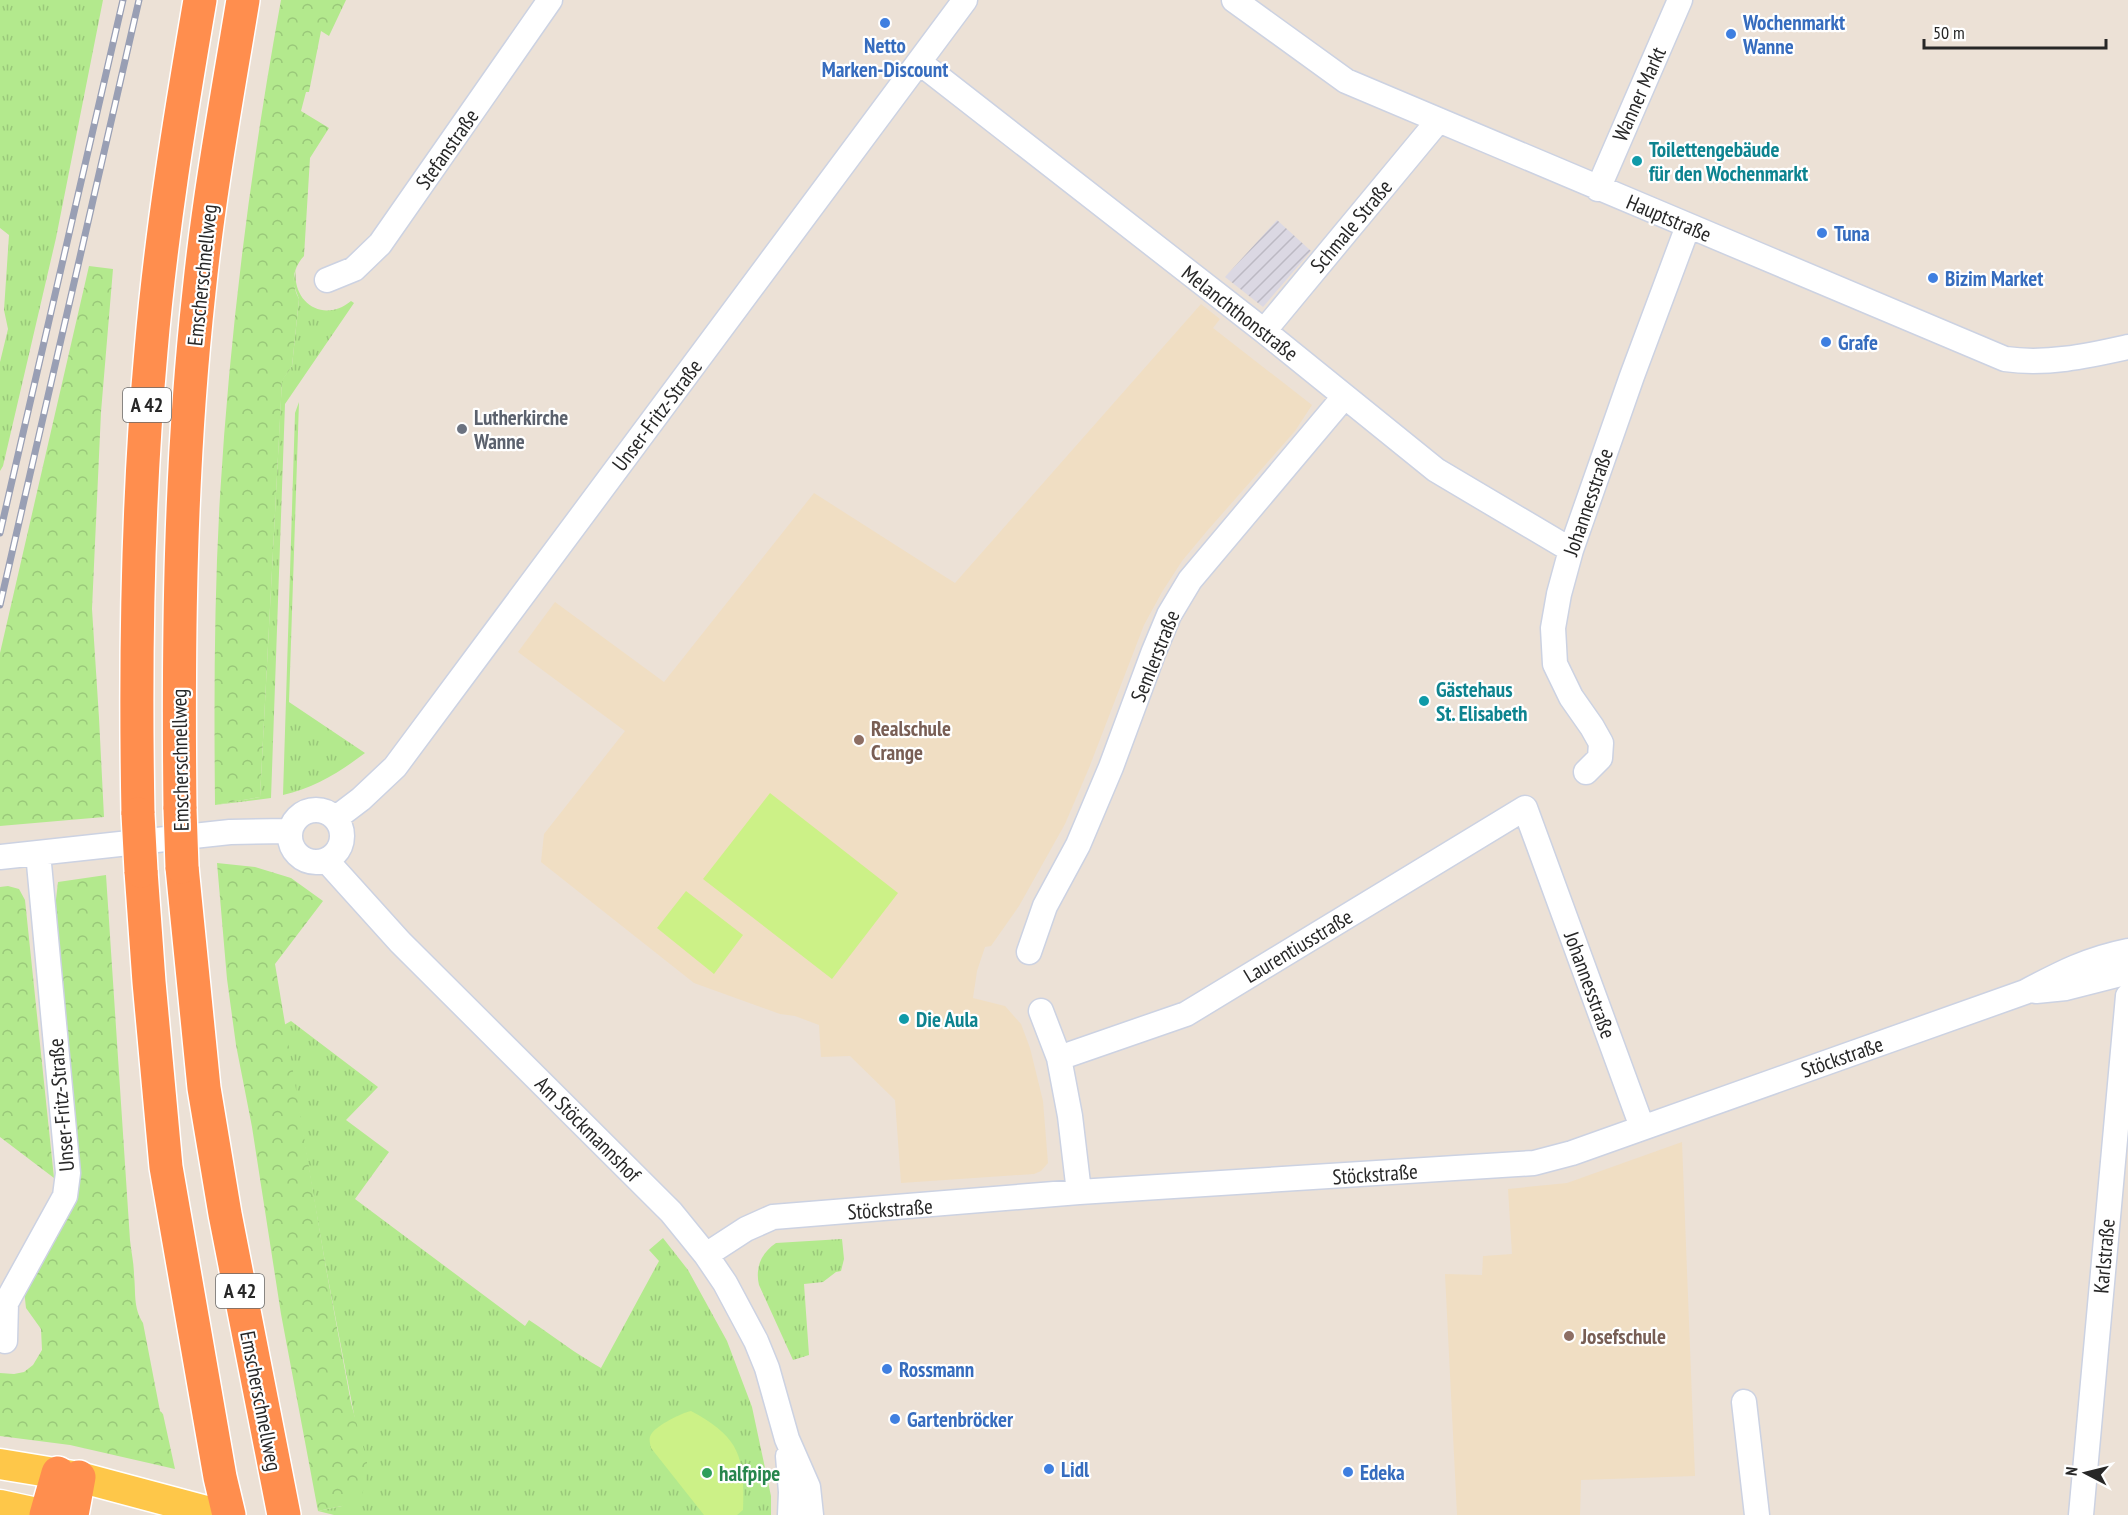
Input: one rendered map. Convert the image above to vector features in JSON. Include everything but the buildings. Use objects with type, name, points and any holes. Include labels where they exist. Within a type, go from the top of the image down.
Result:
[{"type":"highway","name":"Emscherschnellweg","points":[[200,0],[171,178],[151,351],[139,516],[136,681],[138,814],[149,982],[166,1167],[220,1477],[229,1515]]},
{"type":"highway","name":"Emscherschnellweg","points":[[243,0],[209,210],[199,291],[186,439],[178,652],[180,809],[182,867],[204,1088],[225,1214],[281,1504]]},
{"type":"highway","points":[[46,1515],[69,1475]]},
{"type":"highway","points":[[69,1475],[72,1515]]},
{"type":"main road","points":[[0,1464],[69,1475],[221,1515]]},
{"type":"main road","points":[[0,1505],[46,1515]]},
{"type":"street","name":"Stefanstraße","points":[[327,280],[354,269],[380,244],[550,0]]},
{"type":"street","name":"Unser-Fritz-Straße","points":[[336,818],[361,799],[395,767],[965,0]]},
{"type":"street","name":"Wanner Markt","points":[[1598,189],[1680,0]]},
{"type":"street","name":"Hauptstraße","points":[[1238,1],[1346,81],[2005,359],[2046,361],[2128,347]]},
{"type":"street","name":"Melanchthonstraße","points":[[919,62],[1264,331],[1436,470],[1571,550]]},
{"type":"street","name":"Schmale Straße","points":[[1264,331],[1438,121]]},
{"type":"street","name":"Johannesstraße","points":[[1586,772],[1600,758],[1600,743],[1571,697],[1555,664],[1553,628],[1559,594],[1571,550],[1688,226]]},
{"type":"street","name":"Semlerstraße","points":[[1029,952],[1045,906],[1078,845],[1111,767],[1169,615],[1190,580],[1344,397]]},
{"type":"street","name":"Johannesstraße","points":[[1525,808],[1642,1127]]},
{"type":"street","name":"Laurentiusstraße","points":[[1059,1058],[1186,1014],[1525,808]]},
{"type":"street","points":[[322,810],[336,818],[343,833],[342,842],[334,856],[318,862],[308,861],[293,849],[290,831],[298,816],[305,811],[322,810]]},
{"type":"street","points":[[0,857],[230,832],[290,831]]},
{"type":"street","name":"Unser-Fritz-Straße","points":[[5,1341],[6,1303],[65,1196],[69,1173],[38,853]]},
{"type":"street","name":"Am Stöckmannshof","points":[[326,860],[400,942],[671,1212],[706,1255],[740,1307],[767,1368],[787,1439],[808,1487],[811,1515]]},
{"type":"street","name":"Stöckstraße","points":[[706,1255],[757,1223],[773,1217],[1078,1192],[1534,1163],[1572,1154],[1642,1127],[2025,992],[2067,969],[2103,956],[2128,951]]},
{"type":"street","name":"Stöckstraße","points":[[2025,992],[2066,988],[2128,972]]},
{"type":"street","name":"Karlstraße","points":[[2080,1515],[2128,996]]},
{"type":"street","points":[[1041,1011],[1059,1058],[1070,1116],[1078,1192]]},
{"type":"street","points":[[1744,1402],[1758,1515]]},
{"type":"street","name":"Am Stöckmannshof","points":[[787,1439],[791,1492],[790,1515]]},
{"type":"shaded area","points":[[1277,220],[1311,251],[1263,307],[1225,277]]},
{"type":"shaded area","name":"Realschule Crange","points":[[1201,304],[1220,319],[1213,328],[1312,405],[1295,431],[1182,561],[1162,592],[1144,625],[1065,824],[1019,906],[991,946],[985,947],[977,971],[973,998],[1005,1006],[1021,1024],[1030,1048],[1043,1101],[1048,1163],[1041,1171],[1034,1174],[901,1183],[895,1100],[850,1056],[821,1057],[819,1025],[795,1016],[780,1014],[694,983],[541,862],[544,834],[625,731],[518,652],[555,602],[664,682],[814,493],[955,583]]},
{"type":"shaded area","name":"Josefschule","points":[[1682,1142],[1695,1476],[1581,1480],[1580,1515],[1457,1515],[1445,1274],[1482,1275],[1483,1256],[1512,1254],[1508,1189],[1567,1183]]},
{"type":"green space","points":[[0,0],[103,0],[56,238],[0,471],[0,362],[8,329],[4,310],[9,235],[0,228]]},
{"type":"green space","points":[[281,0],[346,0],[329,36],[321,31],[309,92],[306,92],[301,111],[329,128],[310,158],[304,256],[297,266],[294,277],[299,299],[292,366],[282,381],[260,797],[215,805],[216,612],[224,433],[251,185]]},
{"type":"green space","points":[[297,264],[298,288],[302,298],[310,305],[329,310],[340,308],[351,301],[354,303],[285,404],[271,798],[215,805],[260,797],[282,380],[292,366],[299,299],[293,283]]},
{"type":"green space","points":[[89,266],[113,269],[101,412],[92,609],[104,817],[0,826],[0,653]]},
{"type":"green space","points":[[299,402],[289,702],[365,753],[326,778],[283,795],[295,413]]},
{"type":"green space","points":[[770,793],[898,893],[832,979],[703,879]]},
{"type":"green space","points":[[217,863],[255,867],[291,878],[323,901],[275,964],[326,1268],[351,1403],[367,1461],[366,1482],[362,1494],[342,1506],[318,1511],[281,1314],[252,1127],[236,1045],[227,979]]},
{"type":"green space","points":[[106,875],[136,1300],[175,1469],[70,1445],[0,1436],[0,1373],[24,1372],[33,1365],[42,1350],[41,1329],[26,1308],[24,1290],[74,1133],[77,1134],[55,908],[58,882]]},
{"type":"green space","points":[[8,886],[19,889],[25,900],[54,1178],[0,1137],[0,887]]},
{"type":"green space","points":[[686,891],[743,935],[714,974],[657,928]]},
{"type":"green space","points":[[291,1021],[378,1087],[346,1120],[389,1152],[355,1199],[525,1326],[529,1320],[601,1368],[659,1261],[649,1250],[663,1238],[688,1270],[727,1341],[752,1407],[771,1496],[771,1515],[334,1515],[318,1511],[342,1506],[357,1430],[284,1025]]},
{"type":"green space","points":[[842,1239],[844,1259],[841,1271],[823,1282],[804,1284],[809,1355],[793,1360],[759,1285],[760,1261],[766,1251],[776,1243]]},
{"type":"green space","name":"halfpipe","points":[[691,1411],[720,1430],[736,1450],[743,1476],[743,1510],[737,1515],[704,1515],[651,1448],[650,1437],[655,1430],[670,1420]]},
{"type":"railway","points":[[0,533],[123,0]]},
{"type":"railway","points":[[0,605],[139,0]]},
{"type":"place","name":"Netto Marken-Discount","points":[[885,23]]},
{"type":"place","name":"Wochenmarkt Wanne","points":[[1731,34]]},
{"type":"place","name":"Toilettengebäude für den Wochenmarkt","points":[[1637,161]]},
{"type":"place","name":"Tuna","points":[[1822,233]]},
{"type":"place","name":"Bizim Market","points":[[1933,278]]},
{"type":"place","name":"Grafe","points":[[1826,342]]},
{"type":"place","name":"Lutherkirche Wanne","points":[[462,429]]},
{"type":"place","name":"Gästehaus St. Elisabeth","points":[[1424,701]]},
{"type":"place","name":"Realschule Crange","points":[[859,740]]},
{"type":"place","name":"Die Aula","points":[[904,1019]]},
{"type":"place","name":"Josefschule","points":[[1569,1336]]},
{"type":"place","name":"Rossmann","points":[[887,1369]]},
{"type":"place","name":"Gartenbröcker","points":[[895,1419]]},
{"type":"place","name":"Lidl","points":[[1049,1469]]},
{"type":"place","name":"Edeka","points":[[1348,1472]]},
{"type":"place","name":"halfpipe","points":[[707,1473]]}]
